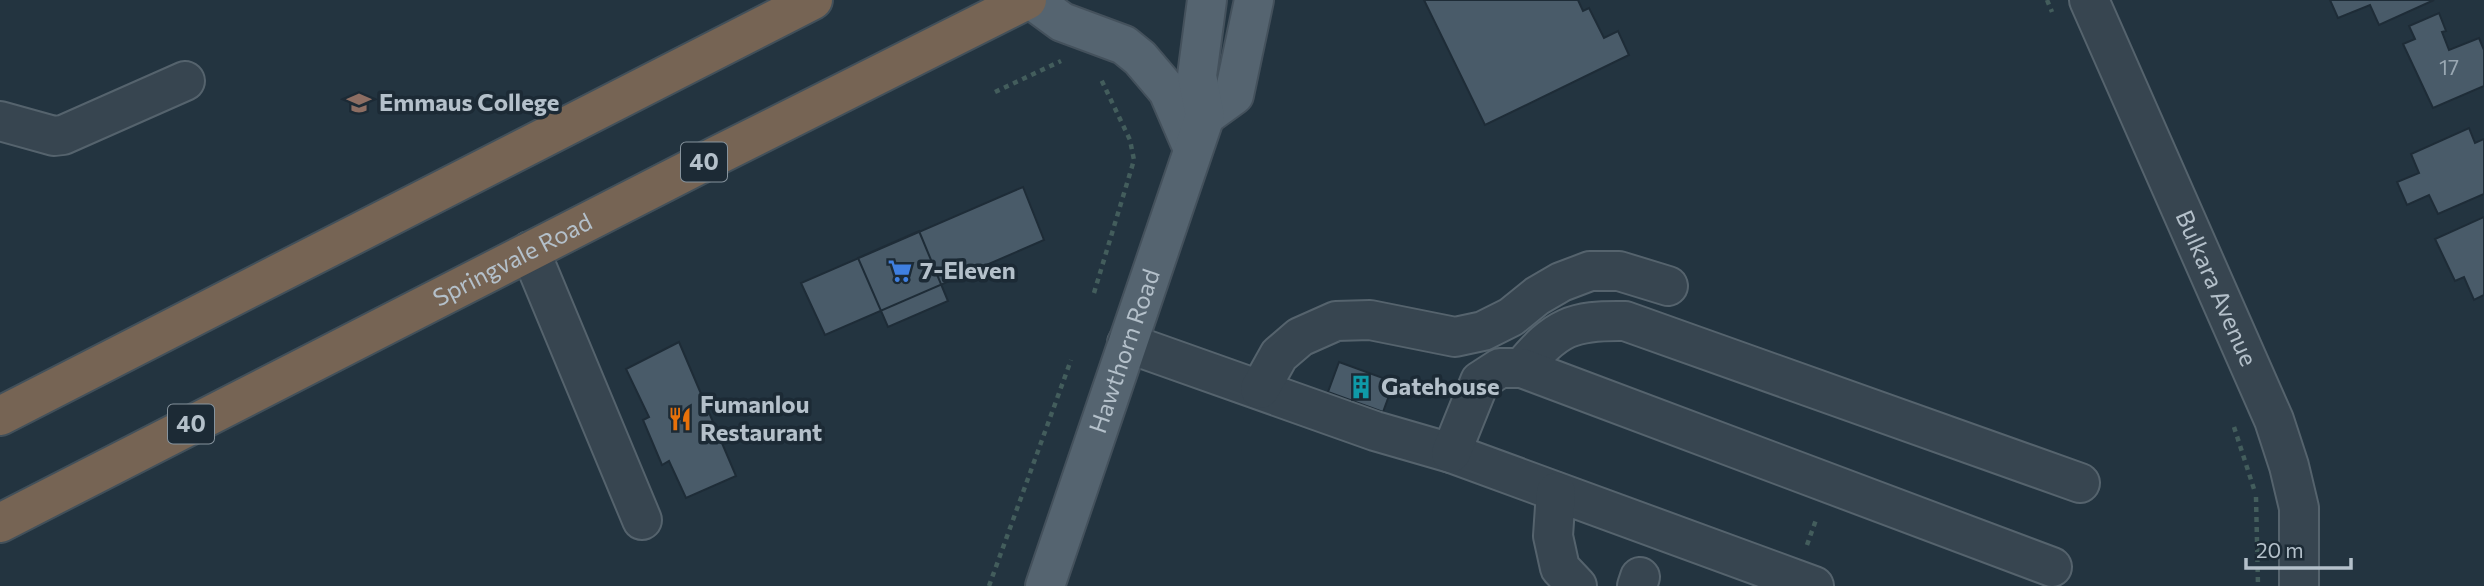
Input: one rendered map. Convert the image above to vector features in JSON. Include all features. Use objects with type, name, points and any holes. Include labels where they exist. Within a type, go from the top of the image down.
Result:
[{"type":"highway","points":[[0,416],[813,0]]},
{"type":"highway","name":"Springvale Road","points":[[0,523],[530,251],[1029,0]]},
{"type":"main road","points":[[1029,0],[1062,22],[1124,46],[1140,58],[1199,133]]},
{"type":"main road","points":[[1199,133],[1197,76],[1207,0]]},
{"type":"main road","points":[[1199,133],[1234,95],[1254,0]]},
{"type":"main road","name":"Hawthorn Road","points":[[1045,586],[1199,133]]},
{"type":"street","name":"Bulkara Avenue","points":[[2089,0],[2274,419],[2299,508],[2299,586]]},
{"type":"street","points":[[0,121],[54,136],[63,135],[184,81]]},
{"type":"street","points":[[530,251],[642,520]]},
{"type":"street","points":[[1260,389],[1279,355],[1300,337],[1336,321],[1370,320],[1455,337],[1483,331],[1511,317],[1537,296],[1561,282],[1590,271],[1619,271],[1668,286]]},
{"type":"street","points":[[1521,369],[1557,332],[1590,320],[1625,321],[2080,483]]},
{"type":"street","points":[[1127,343],[1375,431],[1451,453],[1805,583]]},
{"type":"street","points":[[1451,453],[1480,381],[1500,368],[1521,369],[2052,567]]},
{"type":"street","points":[[1556,492],[1553,536],[1560,568],[1577,586]]},
{"type":"path","points":[[2047,0],[2052,12]]},
{"type":"path","points":[[995,92],[1063,61]]},
{"type":"path","points":[[1094,293],[1134,160],[1130,140],[1096,69]]},
{"type":"path","points":[[989,586],[1071,360]]},
{"type":"path","points":[[2233,424],[2256,496],[2258,586]]},
{"type":"path","points":[[1805,583],[1827,483]]},
{"type":"building","points":[[1424,0],[1578,0],[1583,11],[1589,8],[1604,38],[1618,31],[1629,55],[1485,125]]},
{"type":"building","points":[[2330,0],[2434,0],[2379,25],[2370,5],[2338,18]]},
{"type":"building","points":[[2439,13],[2449,50],[2479,38],[2484,50],[2484,86],[2433,108],[2403,44],[2415,39],[2409,26]]},
{"type":"building","points":[[2469,128],[2475,143],[2484,139],[2484,194],[2438,214],[2429,195],[2407,205],[2397,182],[2419,173],[2411,154]]},
{"type":"building","points":[[1023,187],[1044,240],[825,335],[801,283]]},
{"type":"building","points":[[2484,217],[2484,295],[2474,300],[2464,277],[2455,281],[2435,239]]},
{"type":"building","name":"7-Eleven","points":[[919,231],[948,301],[888,327],[858,258]]},
{"type":"building","name":"Fumanlou Restaurant","points":[[679,342],[736,476],[686,498],[669,461],[662,465],[643,420],[649,417],[626,369]]},
{"type":"building","name":"Gatehouse","points":[[1339,362],[1394,382],[1383,412],[1328,392]]},
{"type":"place","name":"Emmaus College","points":[[359,103]]},
{"type":"place","name":"7-Eleven","points":[[900,271]]},
{"type":"place","name":"Gatehouse","points":[[1361,387]]},
{"type":"place","name":"Fumanlou Restaurant","points":[[680,419]]}]
